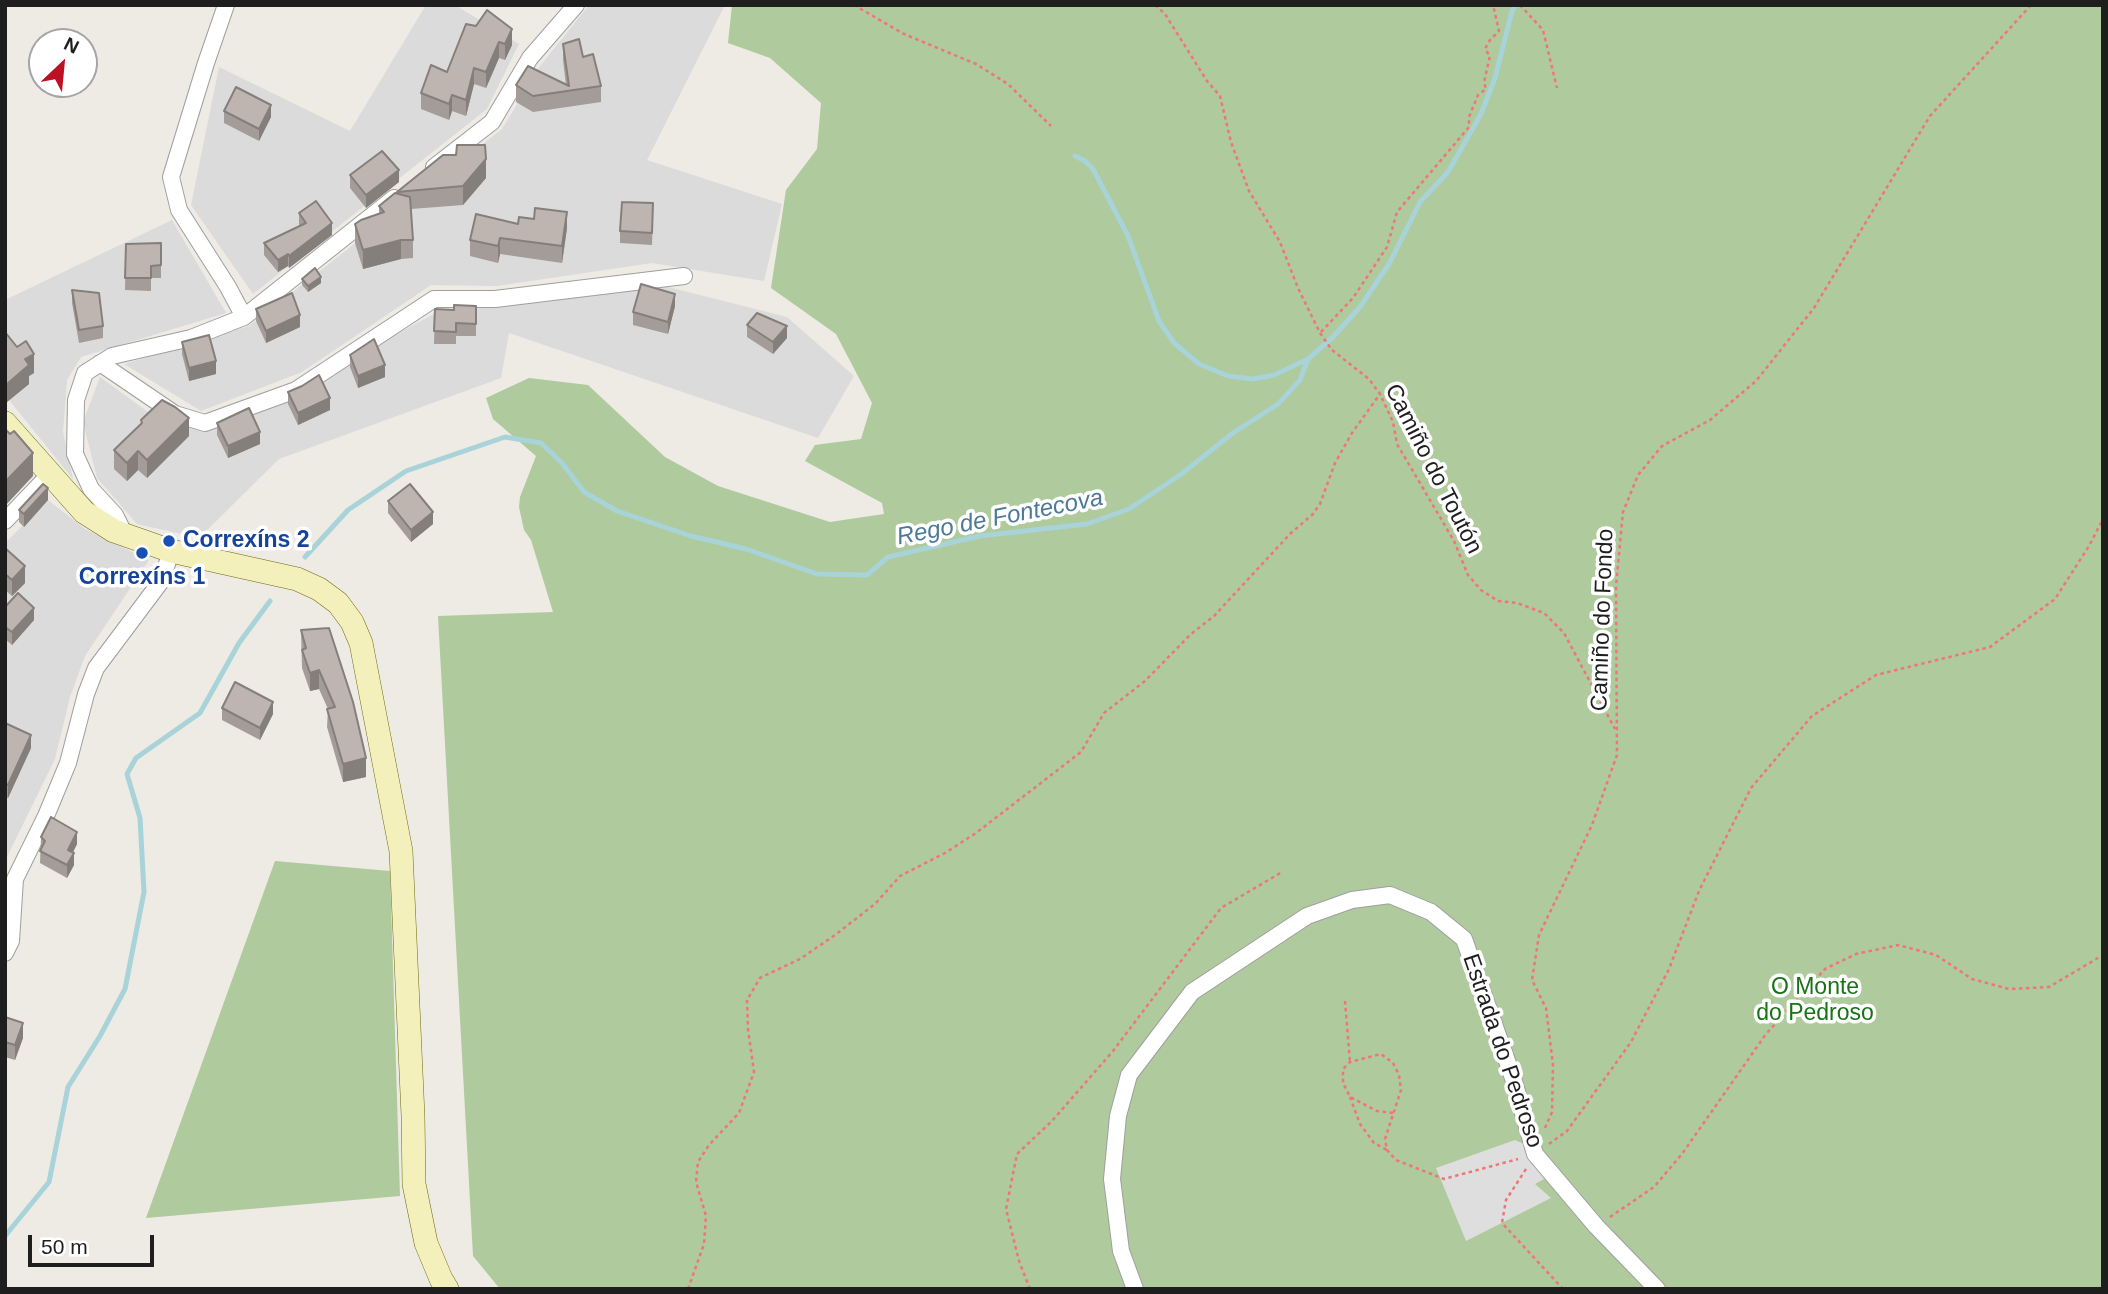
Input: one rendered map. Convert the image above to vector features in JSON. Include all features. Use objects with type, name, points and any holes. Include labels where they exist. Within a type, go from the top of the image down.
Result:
[{"type":"street","points":[[226,5],[171,177],[179,210],[244,317]]},
{"type":"street","points":[[125,535],[116,515],[91,489],[75,454],[76,400],[85,373],[112,356],[191,338],[244,317],[492,122],[530,58],[576,5]]},
{"type":"street","points":[[100,363],[175,414],[205,423],[296,390],[433,299],[495,299],[684,276]]},
{"type":"street","points":[[5,423],[84,512],[125,535],[171,551],[297,579],[319,589],[338,603],[352,622],[361,643],[401,851],[412,1075],[414,1184],[426,1242],[440,1279],[447,1289]]},
{"type":"street","points":[[5,521],[49,475]]},
{"type":"street","points":[[5,953],[11,941],[15,879],[68,763],[86,694],[96,668],[162,580],[171,551]]},
{"type":"street","name":"Estrada do Pedroso","points":[[1135,1289],[1121,1251],[1112,1179],[1118,1116],[1129,1075],[1192,992],[1307,916],[1352,900],[1390,895],[1431,912],[1464,939],[1513,1078],[1535,1154],[1596,1226],[1657,1289]]},
{"type":"path","points":[[853,5],[904,34],[976,64],[1007,84],[1051,126]]},
{"type":"path","name":"Camiño do Toutón","points":[[1155,5],[1165,14],[1207,81],[1220,96],[1231,142],[1249,191],[1280,242],[1320,333],[1332,350],[1369,379],[1380,394],[1393,422],[1397,444],[1454,541],[1468,575],[1480,590],[1499,601],[1517,603],[1545,613],[1564,633],[1615,730]]},
{"type":"path","points":[[1320,333],[1353,298],[1387,247],[1397,212],[1469,127],[1469,117],[1478,95],[1486,89],[1484,82],[1490,56],[1485,49],[1499,31],[1493,5]]},
{"type":"path","points":[[1520,5],[1543,30],[1557,88]]},
{"type":"path","name":"Camiño do Fondo","points":[[1535,1154],[1552,1112],[1552,1077],[1546,1008],[1532,981],[1539,935],[1596,813],[1617,755],[1615,730],[1618,574],[1623,512],[1638,475],[1662,446],[1710,420],[1756,381],[1814,308],[1930,116],[2031,5]]},
{"type":"path","points":[[688,1289],[704,1244],[706,1216],[696,1182],[698,1162],[709,1145],[739,1113],[754,1072],[747,1000],[760,978],[800,960],[875,904],[900,876],[945,853],[976,832],[1081,752],[1104,713],[1145,681],[1191,634],[1214,616],[1290,534],[1313,514],[1320,504],[1335,463],[1352,433],[1380,394]]},
{"type":"path","points":[[1387,1150],[1385,1139],[1401,1090],[1399,1075],[1393,1063],[1381,1054],[1350,1062],[1343,1069],[1343,1083],[1360,1124],[1374,1143],[1387,1150],[1396,1160],[1444,1179],[1535,1154],[1567,1131],[1631,1042],[1669,969],[1699,891],[1751,788],[1812,716],[1876,675],[1990,647],[2055,599],[2103,519]]},
{"type":"path","points":[[1030,1289],[1019,1261],[1006,1209],[1017,1154],[1052,1121],[1113,1051],[1221,908],[1282,873]]},
{"type":"path","points":[[1596,1226],[1654,1188],[1682,1154],[1766,1034],[1825,969],[1856,954],[1899,945],[1936,955],[1972,979],[2008,989],[2049,987],[2103,955]]},
{"type":"path","points":[[1345,1001],[1350,1062]]},
{"type":"path","points":[[1350,1097],[1377,1111],[1393,1114]]},
{"type":"path","points":[[1535,1154],[1506,1199],[1502,1223],[1563,1289]]},
{"type":"shaded area","points":[[426,5],[455,5],[519,44],[487,109],[253,294],[191,205],[219,67],[350,131]]},
{"type":"shaded area","points":[[589,5],[725,5],[647,160],[782,204],[764,281],[652,263],[497,286],[431,285],[302,372],[201,411],[124,364],[249,326],[502,129],[540,66]]},
{"type":"shaded area","points":[[172,220],[226,313],[81,357],[67,380],[63,432],[73,479],[5,395],[5,300]]},
{"type":"shaded area","points":[[664,286],[787,317],[854,376],[818,438],[509,333],[501,378],[279,459],[199,538],[137,524],[97,478],[83,422],[100,377],[159,420],[202,431],[286,400],[347,361],[434,314]]},
{"type":"shaded area","points":[[48,500],[85,529],[149,560],[85,656],[70,697],[55,759],[5,861],[5,543]]},
{"type":"shaded area","points":[[1515,1140],[1526,1145],[1544,1179],[1535,1184],[1551,1198],[1466,1241],[1436,1168]]},
{"type":"green space","name":"O Monte do Pedroso","points":[[732,5],[2103,5],[2103,1289],[500,1289],[473,1256],[438,616],[553,612],[531,540],[524,530],[519,507],[520,497],[536,456],[493,419],[486,398],[529,378],[588,385],[665,457],[718,486],[830,522],[884,514],[882,503],[805,461],[815,445],[861,439],[872,403],[836,334],[771,288],[786,190],[817,149],[821,103],[770,58],[728,43]]},
{"type":"green space","points":[[275,861],[390,871],[400,1196],[146,1218]]},
{"type":"building","points":[[487,10],[512,29],[505,44],[499,42],[486,72],[474,68],[466,100],[452,95],[449,104],[421,93],[431,65],[447,72],[466,24],[476,26]]},
{"type":"building","points":[[579,39],[583,57],[593,54],[601,86],[533,96],[516,85],[528,66],[569,86],[563,44]]},
{"type":"building","points":[[236,87],[271,105],[259,129],[224,111]]},
{"type":"building","points":[[457,145],[485,145],[486,159],[463,186],[397,192],[443,155],[456,155]]},
{"type":"building","points":[[382,151],[399,170],[366,195],[350,175]]},
{"type":"building","points":[[395,193],[410,197],[413,240],[401,240],[363,250],[355,224],[384,212],[379,206]]},
{"type":"building","points":[[316,201],[332,223],[289,256],[288,254],[278,260],[264,243],[306,223],[299,213]]},
{"type":"building","points":[[622,202],[653,203],[652,233],[620,231]]},
{"type":"building","points":[[535,208],[567,212],[562,246],[500,238],[498,246],[470,240],[476,214],[518,224],[519,217],[534,219]]},
{"type":"building","points":[[161,243],[161,265],[151,266],[151,278],[125,278],[126,244]]},
{"type":"building","points":[[315,268],[321,277],[308,286],[302,279]]},
{"type":"building","points":[[641,284],[675,294],[668,322],[633,312]]},
{"type":"building","points":[[72,290],[99,293],[103,326],[79,330]]},
{"type":"building","points":[[292,293],[300,315],[266,331],[256,309]]},
{"type":"building","points":[[454,305],[476,306],[476,324],[456,323],[456,332],[434,331],[435,309],[454,310]]},
{"type":"building","points":[[757,313],[787,326],[773,342],[747,325]]},
{"type":"building","points":[[5,332],[17,347],[26,341],[34,354],[25,359],[29,365],[7,384],[5,381]]},
{"type":"building","points":[[209,335],[216,361],[189,368],[182,342]]},
{"type":"building","points":[[374,339],[385,365],[358,376],[350,355]]},
{"type":"building","points":[[319,375],[330,398],[298,413],[288,392]]},
{"type":"building","points":[[162,400],[189,418],[147,460],[138,451],[127,463],[114,450]]},
{"type":"building","points":[[249,408],[260,432],[228,446],[217,423]]},
{"type":"building","points":[[5,429],[10,434],[14,431],[33,453],[5,482]]},
{"type":"building","points":[[43,484],[48,488],[24,514],[19,510]]},
{"type":"building","points":[[410,484],[433,512],[411,530],[388,501]]},
{"type":"building","points":[[5,548],[25,566],[12,580],[5,574]]},
{"type":"building","points":[[18,593],[34,608],[12,632],[5,627],[5,607]]},
{"type":"building","points":[[329,628],[353,702],[366,758],[343,764],[327,709],[335,707],[319,670],[310,673],[302,650],[306,648],[301,630]]},
{"type":"building","points":[[235,682],[273,702],[260,728],[222,708]]},
{"type":"building","points":[[5,723],[31,735],[8,785],[5,784]]},
{"type":"building","points":[[51,817],[77,832],[68,850],[74,853],[67,865],[40,851],[45,841],[41,837]]},
{"type":"building","points":[[5,1017],[23,1023],[15,1045],[5,1042]]},
{"type":"waterway","name":"Rego de Fontecova","points":[[305,557],[348,510],[406,471],[505,437],[541,443],[562,463],[584,492],[617,511],[691,536],[746,549],[817,574],[867,575],[888,557],[980,536],[1087,524],[1129,509],[1180,475],[1233,433],[1278,404],[1300,380],[1308,359],[1333,337],[1360,307],[1389,264],[1420,202],[1448,172],[1481,114],[1495,78],[1512,11],[1516,5]]},
{"type":"waterway","points":[[1075,156],[1093,169],[1128,236],[1159,321],[1174,343],[1199,364],[1228,376],[1253,379],[1274,375],[1308,359]]},
{"type":"waterway","name":"Rego de Fontecova","points":[[5,1236],[49,1182],[68,1087],[125,989],[144,892],[140,818],[127,774],[136,758],[200,713],[239,643],[270,601]]},
{"type":"place","name":"Correxíns 2","points":[[169,541]]},
{"type":"place","name":"Correxíns 1","points":[[142,553]]}]
